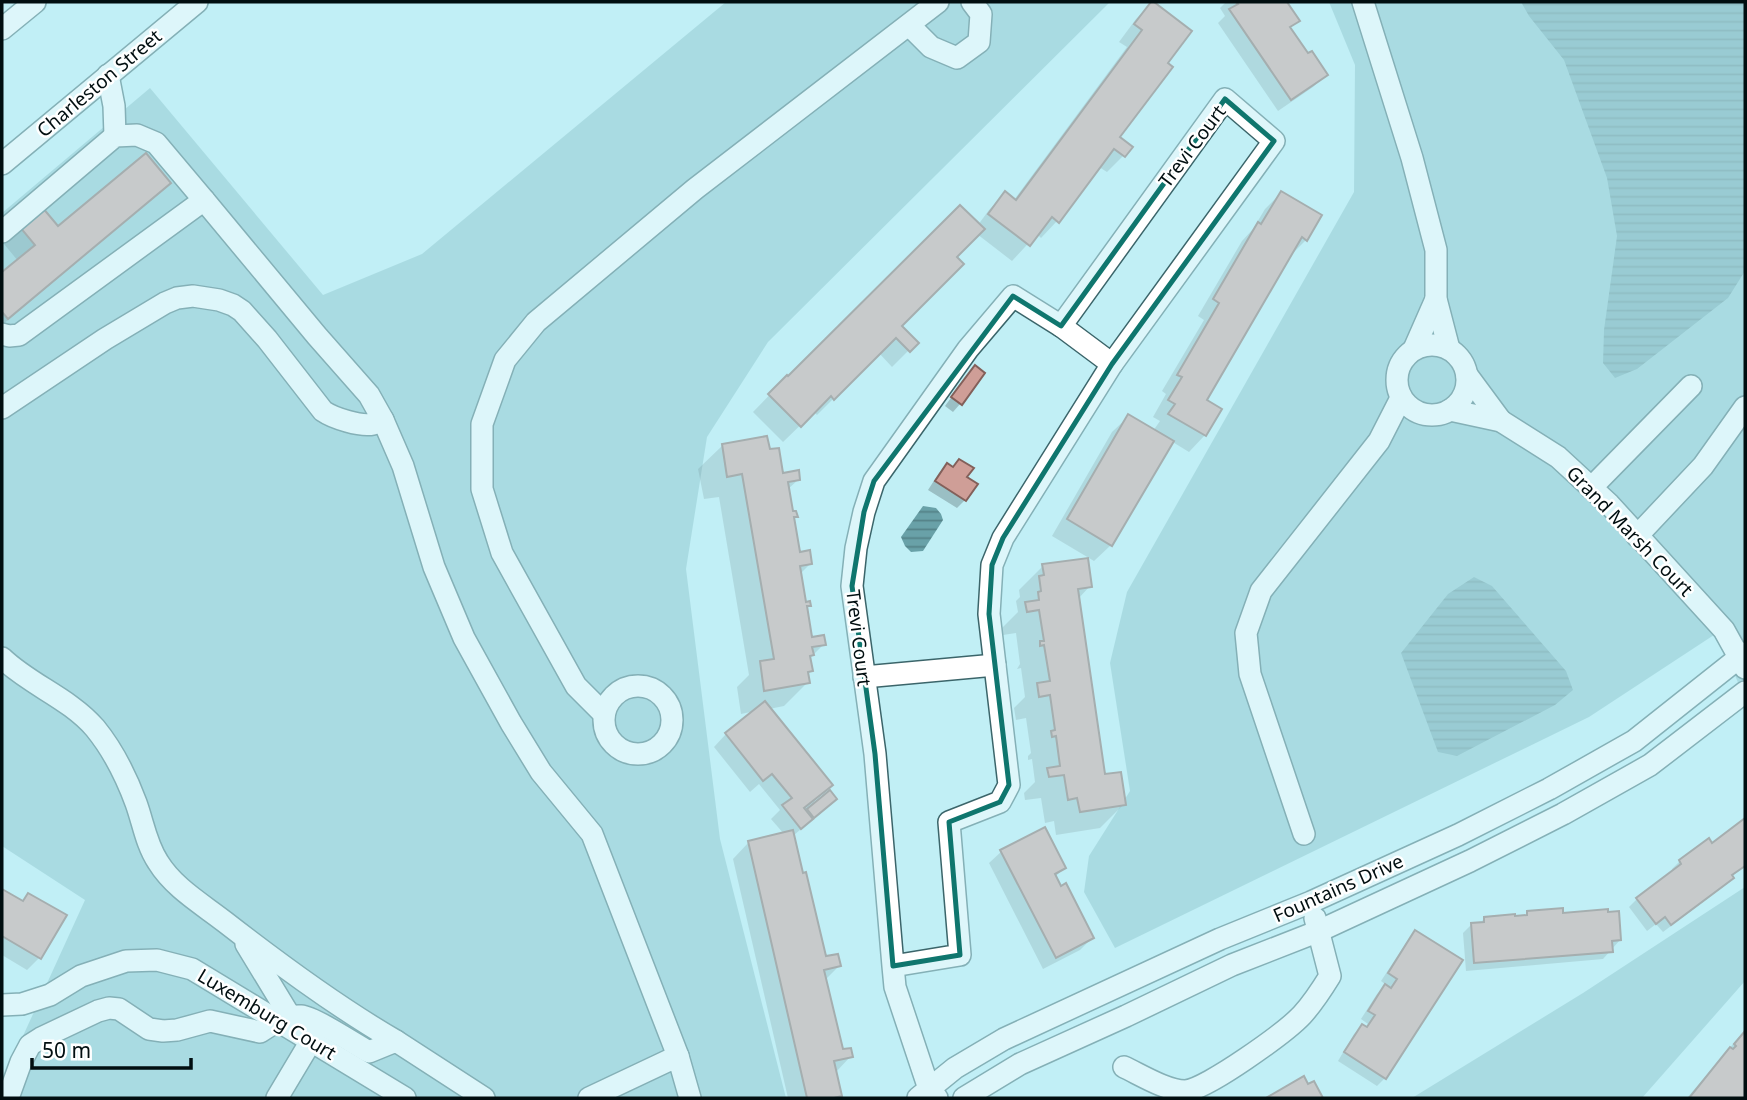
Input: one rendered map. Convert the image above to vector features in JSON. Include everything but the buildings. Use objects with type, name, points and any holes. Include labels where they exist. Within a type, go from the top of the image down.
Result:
[{"type":"street","points":[[2,29],[35,2]]},
{"type":"street","name":"Charleston Street","points":[[2,164],[197,2]]},
{"type":"street","points":[[604,714],[576,685],[502,553],[482,489],[482,424],[505,360],[536,322],[695,189],[938,2]]},
{"type":"street","points":[[909,25],[931,47],[957,58],[979,42],[981,14],[972,2]]},
{"type":"street","points":[[1363,2],[1412,158],[1436,250],[1436,299],[1449,349]]},
{"type":"street","points":[[108,75],[114,106],[115,136]]},
{"type":"street","name":"Trevi Court","points":[[893,965],[960,955],[949,822],[1000,802],[1009,785],[989,614],[992,565],[1003,538],[1112,364],[1274,141],[1224,99],[1061,326],[1013,296],[968,349],[874,481],[863,512],[852,586],[875,754],[893,965],[895,987],[928,1095]]},
{"type":"street","points":[[2,232],[115,136],[137,135],[156,142],[369,395],[403,466],[434,567],[464,638],[541,772],[592,834],[678,1056],[690,1098]]},
{"type":"street","points":[[2,334],[19,335],[204,200]]},
{"type":"street","points":[[2,408],[105,339],[165,303],[193,296],[219,300],[242,311],[329,415],[371,425],[383,420]]},
{"type":"street","points":[[1414,349],[1436,299]]},
{"type":"street","points":[[1061,326],[1112,364]]},
{"type":"street","points":[[1426,345],[1449,349],[1459,357],[1467,375],[1460,402],[1440,414],[1421,414],[1408,407],[1401,398],[1396,376],[1405,356],[1426,345]]},
{"type":"street","name":"Grand Marsh Court","points":[[1467,375],[1501,421]]},
{"type":"street","points":[[1591,488],[1691,386]]},
{"type":"street","points":[[1304,834],[1251,674],[1246,633],[1261,591],[1379,441],[1401,398]]},
{"type":"street","points":[[1637,536],[1703,466],[1745,407]]},
{"type":"street","name":"Grand Marsh Court","points":[[1450,410],[1501,421],[1558,457],[1591,488],[1724,630],[1744,660]]},
{"type":"street","points":[[1379,441],[1421,414]]},
{"type":"street","points":[[2,657],[32,681],[80,712],[96,730],[125,776],[148,842],[157,862],[170,878],[250,942],[373,1027],[484,1098]]},
{"type":"street","name":"Fountains Drive","points":[[928,1095],[956,1068],[1004,1039],[1220,939],[1311,902],[1458,835],[1549,789],[1634,741],[1744,660]]},
{"type":"street","points":[[864,677],[995,665]]},
{"type":"street","name":"Fountains Drive","points":[[964,1098],[1020,1064],[1232,965],[1319,931],[1471,861],[1563,814],[1650,765],[1745,692]]},
{"type":"street","points":[[1124,1068],[1184,1091],[1199,1087],[1301,1017],[1330,976],[1311,902]]},
{"type":"street","points":[[240,934],[284,1019]]},
{"type":"street","name":"Luxemburg Court","points":[[2,1005],[22,1004],[50,995],[81,976],[126,961],[157,960],[192,969],[284,1019],[311,1041],[405,1098]]},
{"type":"street","points":[[8,1098],[30,1045],[109,1007],[119,1009],[149,1028],[163,1031],[210,1021],[260,1032],[284,1019],[302,1016],[369,1052],[396,1041]]},
{"type":"street","points":[[277,1098],[311,1041]]},
{"type":"street","points":[[589,1098],[678,1056]]},
{"type":"highlighted area","points":[[1225,99],[1274,141],[1112,364],[1003,538],[992,565],[989,614],[1009,785],[1000,802],[949,822],[960,955],[893,966],[875,754],[852,586],[864,512],[874,481],[1013,296],[1061,326]]},
{"type":"shaded area","points":[[726,2],[1110,2],[768,342],[707,437],[686,569],[720,839],[786,1098],[2,1098],[2,1082],[85,900],[2,846],[2,213],[150,88],[323,295],[422,254]]},
{"type":"shaded area","points":[[1329,2],[1745,2],[1745,699],[1717,633],[1589,717],[1115,948],[1084,892],[1089,856],[1130,791],[1110,663],[1127,592],[1354,192],[1355,65]]},
{"type":"shaded area","points":[[1521,2],[1745,2],[1745,271],[1728,298],[1637,369],[1615,378],[1603,363],[1604,330],[1617,236],[1607,178],[1564,60]]},
{"type":"shaded area","points":[[923,506],[936,508],[943,520],[923,551],[911,552],[901,537]]},
{"type":"shaded area","points":[[1474,577],[1492,586],[1566,671],[1573,690],[1555,705],[1457,756],[1438,752],[1401,653],[1448,594]]},
{"type":"shaded area","points":[[1745,887],[1745,981],[1642,1098],[1412,1098],[1583,993]]}]
